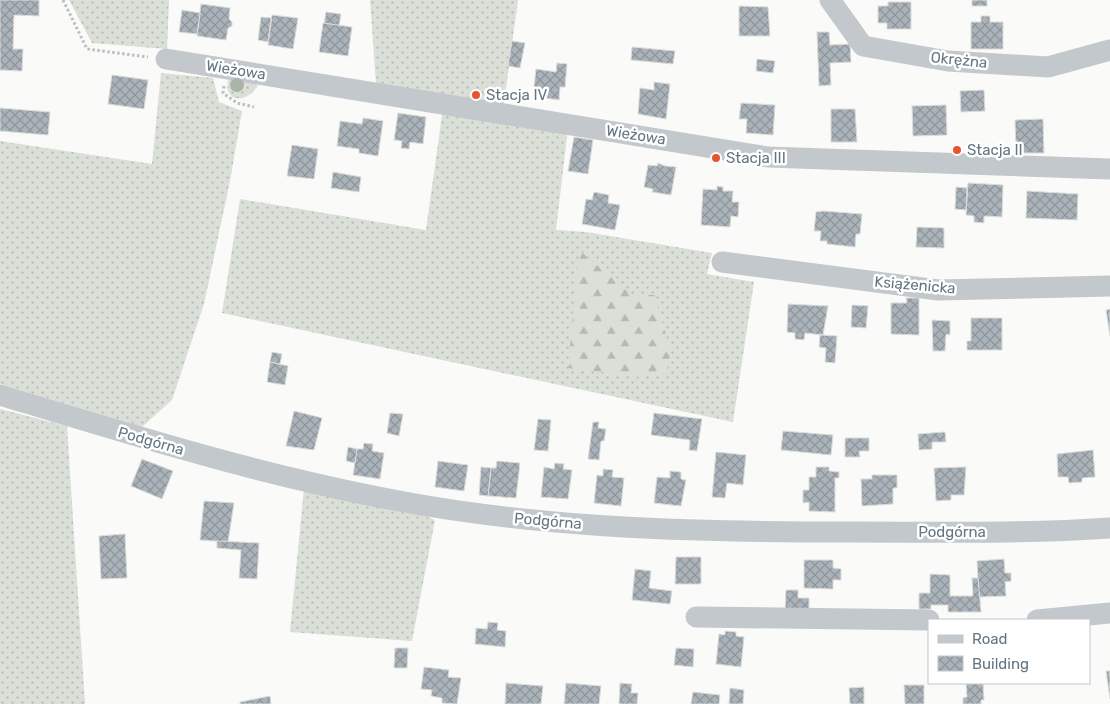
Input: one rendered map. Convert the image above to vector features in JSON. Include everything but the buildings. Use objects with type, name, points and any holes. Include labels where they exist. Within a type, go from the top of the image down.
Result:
[{"type":"street","name":"Okrężna","points":[[830,0],[863,46],[948,61],[1048,67],[1110,50]]},
{"type":"street","name":"Wieżowa","points":[[166,59],[768,157],[1110,169]]},
{"type":"street","name":"Książenicka","points":[[722,262],[938,290],[1110,286]]},
{"type":"street","name":"Podgórna","points":[[0,395],[166,445],[277,475],[399,502],[526,520],[645,530],[781,532],[1042,532],[1110,528]]},
{"type":"street","points":[[1046,619],[1110,612]]},
{"type":"street","points":[[696,617],[928,620]]},
{"type":"path","points":[[63,0],[87,49],[166,59]]},
{"type":"path","points":[[227,68],[223,93],[237,103],[254,107]]},
{"type":"green space","points":[[69,0],[169,0],[167,49],[92,43]]},
{"type":"green space","points":[[370,0],[518,0],[504,103],[376,84]]},
{"type":"green space","points":[[161,73],[213,78],[219,102],[242,111],[230,181],[204,304],[172,400],[142,427],[0,384],[0,141],[152,164]]},
{"type":"green space","points":[[231,74],[258,85],[246,97],[234,98],[228,89]]},
{"type":"green space","points":[[443,108],[568,128],[556,230],[586,232],[712,253],[707,274],[754,282],[733,422],[222,313],[240,199],[426,230]]},
{"type":"green space","points":[[579,250],[632,295],[654,295],[671,352],[666,373],[641,377],[568,368]]},
{"type":"green space","points":[[0,409],[67,426],[85,704],[0,704]]},
{"type":"green space","points":[[304,489],[407,508],[435,520],[412,641],[290,632]]},
{"type":"place","name":"Stacja IV","points":[[476,95]]},
{"type":"place","name":"Stacja II","points":[[957,150]]},
{"type":"place","name":"Stacja III","points":[[716,158]]}]
